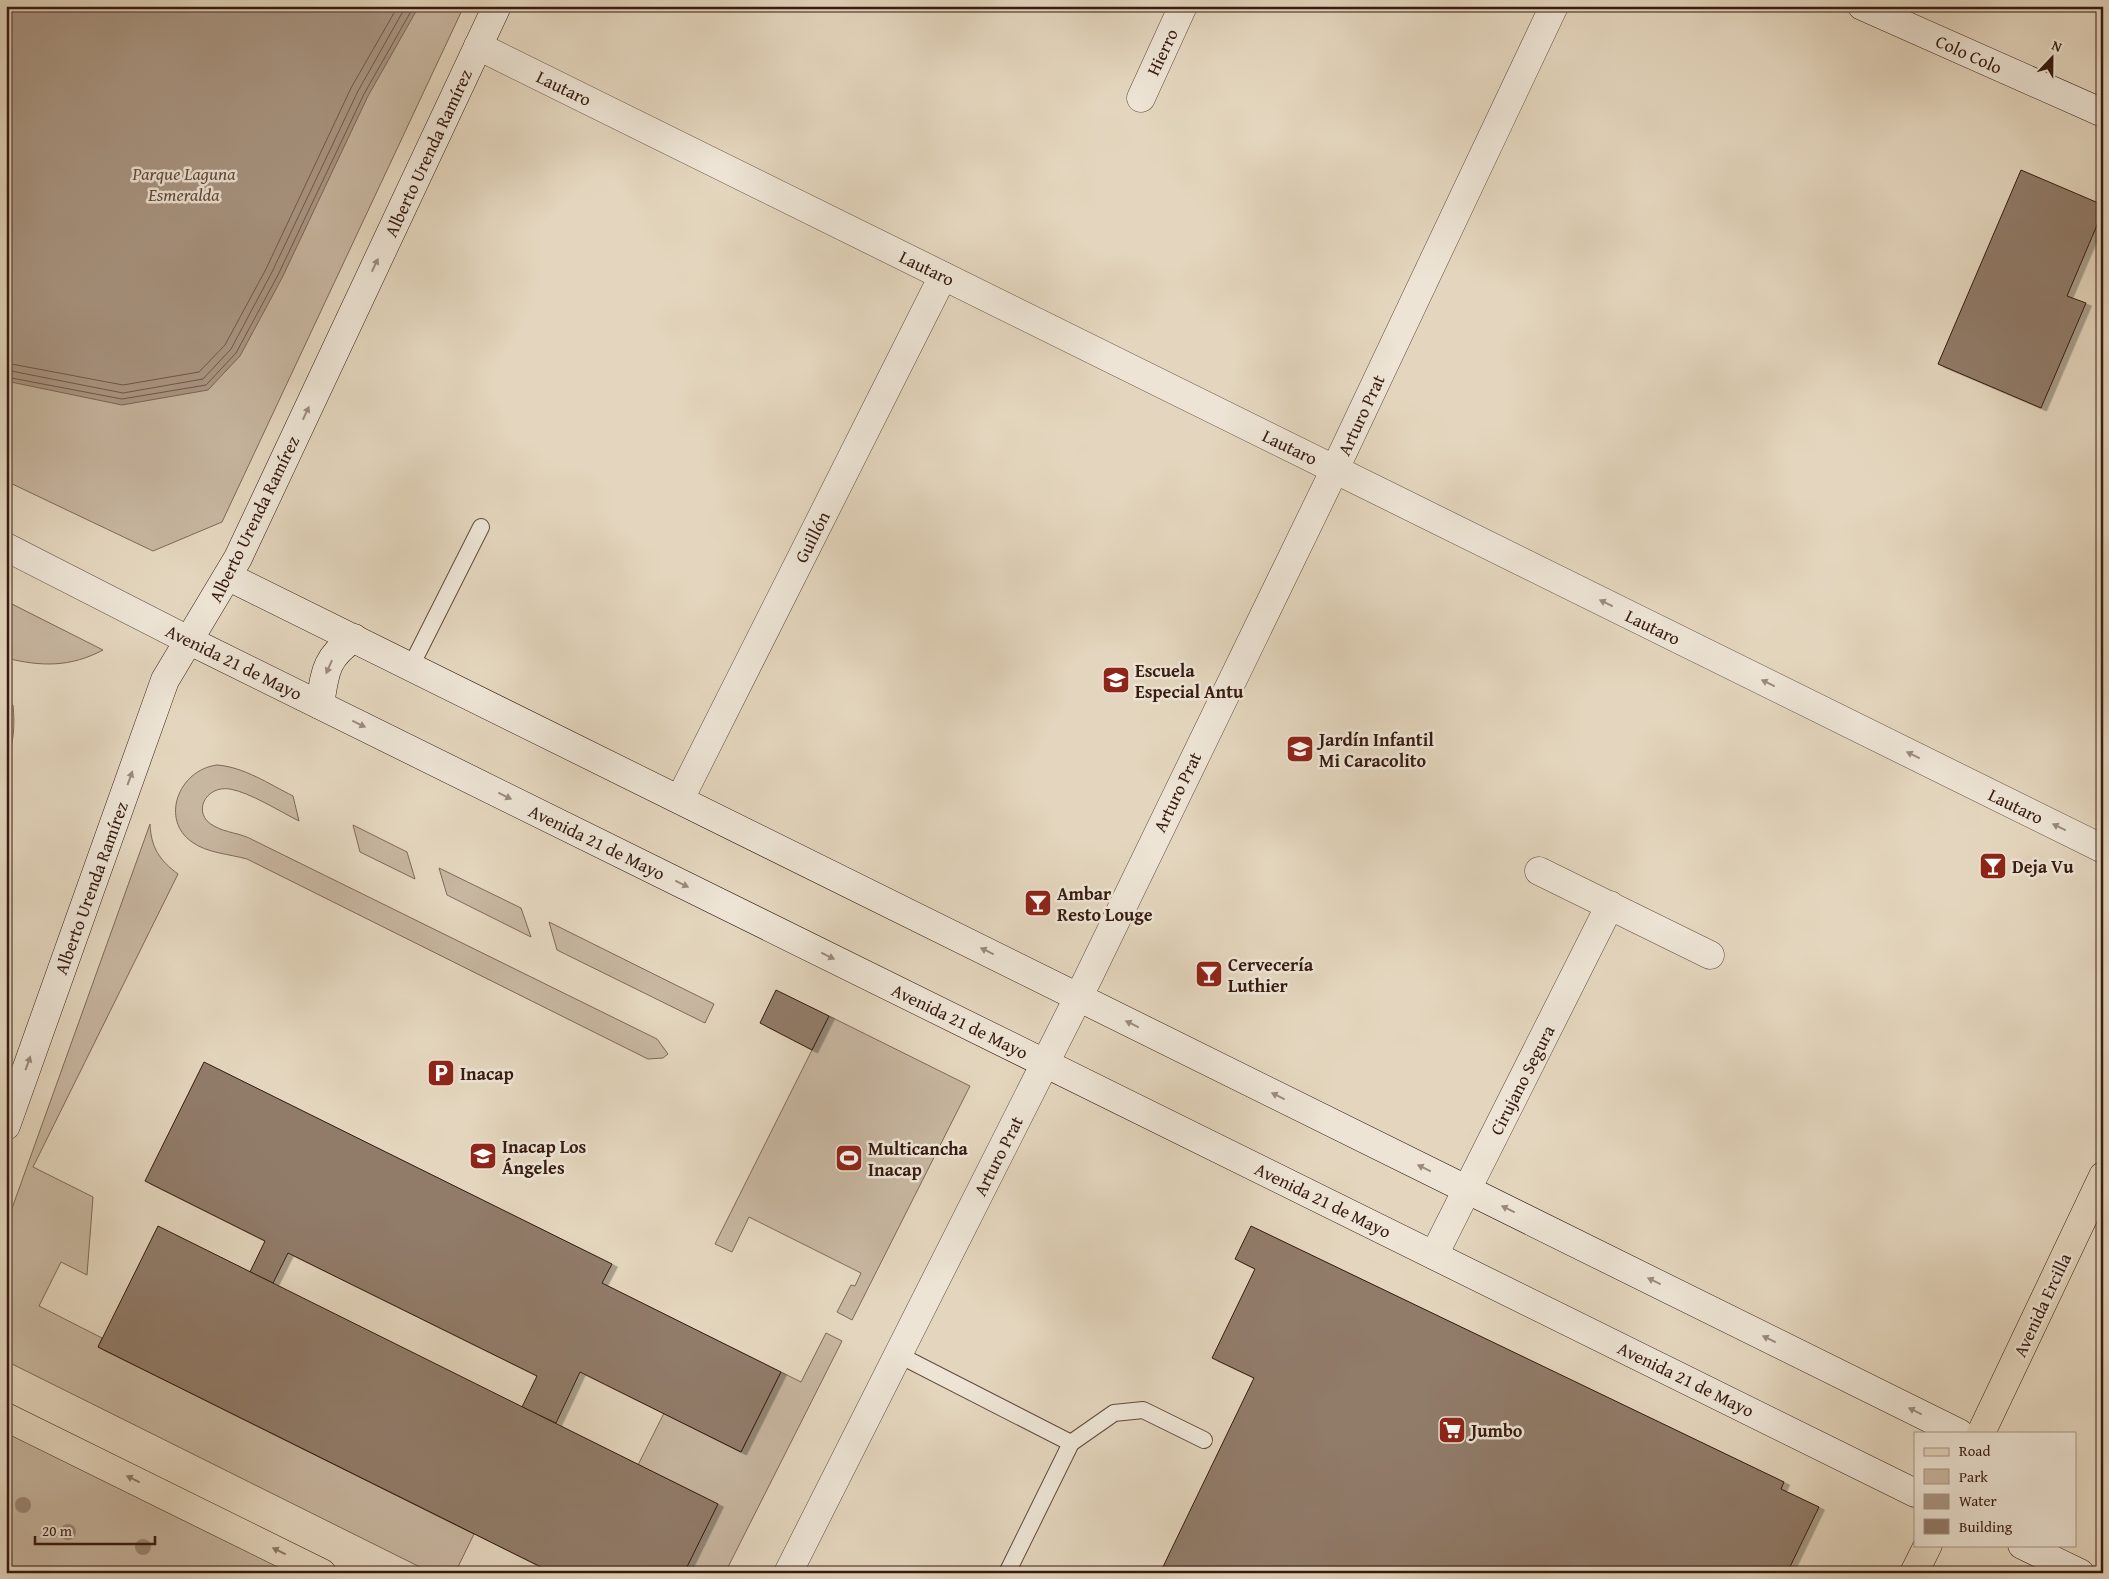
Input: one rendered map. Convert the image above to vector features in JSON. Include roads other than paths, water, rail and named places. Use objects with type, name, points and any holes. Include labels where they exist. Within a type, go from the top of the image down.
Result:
[{"type":"main road","name":"Avenida Ercilla","points":[[1981,1432],[2103,1176]]},
{"type":"main road","points":[[6,1417],[322,1573]]},
{"type":"main road","points":[[1914,1573],[1928,1546]]},
{"type":"street","name":"Alberto Urenda Ramírez","points":[[6,1126],[165,680],[229,577],[497,6]]},
{"type":"street","name":"Arturo Prat","points":[[788,1573],[1078,997],[1335,469],[1554,6]]},
{"type":"street","name":"Colo Colo","points":[[1862,6],[2103,113]]},
{"type":"street","name":"Hierro","points":[[1141,98],[1179,8]]},
{"type":"street","name":"Lautaro","points":[[478,46],[2103,849]]},
{"type":"street","name":"Guillón","points":[[680,799],[943,276]]},
{"type":"street","name":"Avenida 21 de Mayo","points":[[6,547],[190,641],[1914,1493]]},
{"type":"street","points":[[229,577],[1956,1432]]},
{"type":"street","points":[[320,705],[324,678],[330,663],[337,650],[354,638]]},
{"type":"street","points":[[1539,871],[1710,955]]},
{"type":"street","name":"Cirujano Segura","points":[[1434,1255],[1610,905]]},
{"type":"street","points":[[2024,1546],[2080,1573]]},
{"type":"lane","points":[[411,666],[481,526]]},
{"type":"lane","points":[[897,1354],[1071,1443]]},
{"type":"lane","points":[[1007,1573],[1071,1443],[1114,1413],[1143,1410],[1204,1440]]},
{"type":"water","name":"Parque Laguna Esmeralda","points":[[6,6],[419,6],[368,96],[282,278],[240,356],[208,390],[122,405],[6,381]]},
{"type":"place","name":"Escuela Especial Antu","points":[[1116,680]]},
{"type":"place","name":"Jardín Infantil Mi Caracolito","points":[[1300,749]]},
{"type":"place","name":"Deja Vu","points":[[1993,866]]},
{"type":"place","name":"Ambar Resto Louge","points":[[1038,903]]},
{"type":"place","name":"Cervecería Luthier","points":[[1209,974]]},
{"type":"place","name":"Inacap","points":[[441,1073]]},
{"type":"place","name":"Inacap Los Ángeles","points":[[483,1156]]},
{"type":"place","name":"Multicancha Inacap","points":[[849,1158]]},
{"type":"place","name":"Jumbo","points":[[1452,1430]]}]
